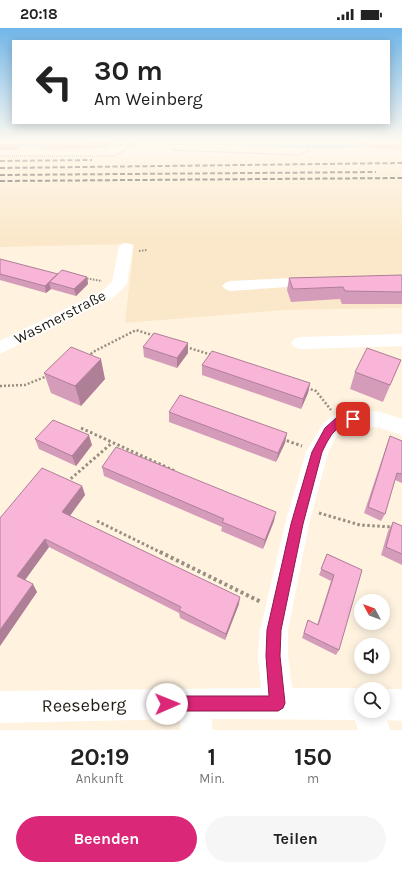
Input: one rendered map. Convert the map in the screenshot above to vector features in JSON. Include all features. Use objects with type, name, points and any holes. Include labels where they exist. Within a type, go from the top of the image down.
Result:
[{"type":"street","name":"Wasmerstraße","points":[[0,348],[96,302],[108,294],[119,284],[126,247]]},
{"type":"street","points":[[230,286],[326,282]]},
{"type":"street","points":[[300,343],[402,340]]},
{"type":"street","points":[[278,703],[273,656],[274,630],[301,508],[317,452],[328,431],[340,421],[366,418],[381,420],[402,428]]},
{"type":"street","name":"Reeseberg","points":[[0,707],[196,716],[278,703],[354,704]]},
{"type":"street","points":[[390,704],[402,705]]},
{"type":"street","points":[[370,718],[374,730]]},
{"type":"path","name":"Wasmerstraße","points":[[82,278],[119,284]]},
{"type":"path","points":[[84,358],[136,330],[158,337]]},
{"type":"path","points":[[179,344],[215,356]]},
{"type":"path","points":[[0,386],[10,387],[41,381],[53,371]]},
{"type":"path","points":[[304,387],[316,391],[340,421]]},
{"type":"path","points":[[81,428],[183,474]]},
{"type":"path","points":[[280,438],[317,452]]},
{"type":"path","points":[[61,487],[112,443]]},
{"type":"path","points":[[301,508],[360,525],[397,528]]},
{"type":"path","points":[[97,521],[278,610]]},
{"type":"shaded area","points":[[0,174],[402,174],[402,308],[283,310],[125,323],[134,244],[0,247]]},
{"type":"building","points":[[0,259],[58,274],[45,286],[0,274]]},
{"type":"building","points":[[62,270],[87,277],[74,289],[49,282]]},
{"type":"building","points":[[402,275],[402,292],[345,291],[343,287],[293,289],[289,278]]},
{"type":"building","points":[[154,333],[188,343],[177,358],[143,347]]},
{"type":"building","points":[[71,347],[101,359],[75,386],[44,373]]},
{"type":"building","points":[[367,348],[401,360],[390,385],[355,372]]},
{"type":"building","points":[[212,351],[310,383],[303,399],[202,365]]},
{"type":"building","points":[[180,395],[287,433],[278,453],[169,412]]},
{"type":"building","points":[[53,420],[89,435],[72,456],[35,439]]},
{"type":"building","points":[[390,436],[402,441],[402,474],[397,473],[385,514],[368,507]]},
{"type":"building","points":[[116,447],[276,512],[265,540],[222,522],[224,519],[102,467]]},
{"type":"building","points":[[42,468],[82,486],[62,512],[240,597],[226,634],[179,610],[181,607],[45,539],[17,576],[33,584],[0,630],[0,518]]},
{"type":"building","points":[[393,522],[402,526],[402,554],[386,547]]},
{"type":"building","points":[[327,554],[362,570],[339,650],[304,633],[308,620],[318,625],[334,575],[321,569]]},
{"type":"railway","points":[[0,175],[155,174]]},
{"type":"railway","points":[[0,181],[402,178]]},
{"type":"route","points":[[167,704],[278,703],[274,677],[274,630],[297,524],[317,452],[323,440],[328,431],[340,421],[353,419]]}]
